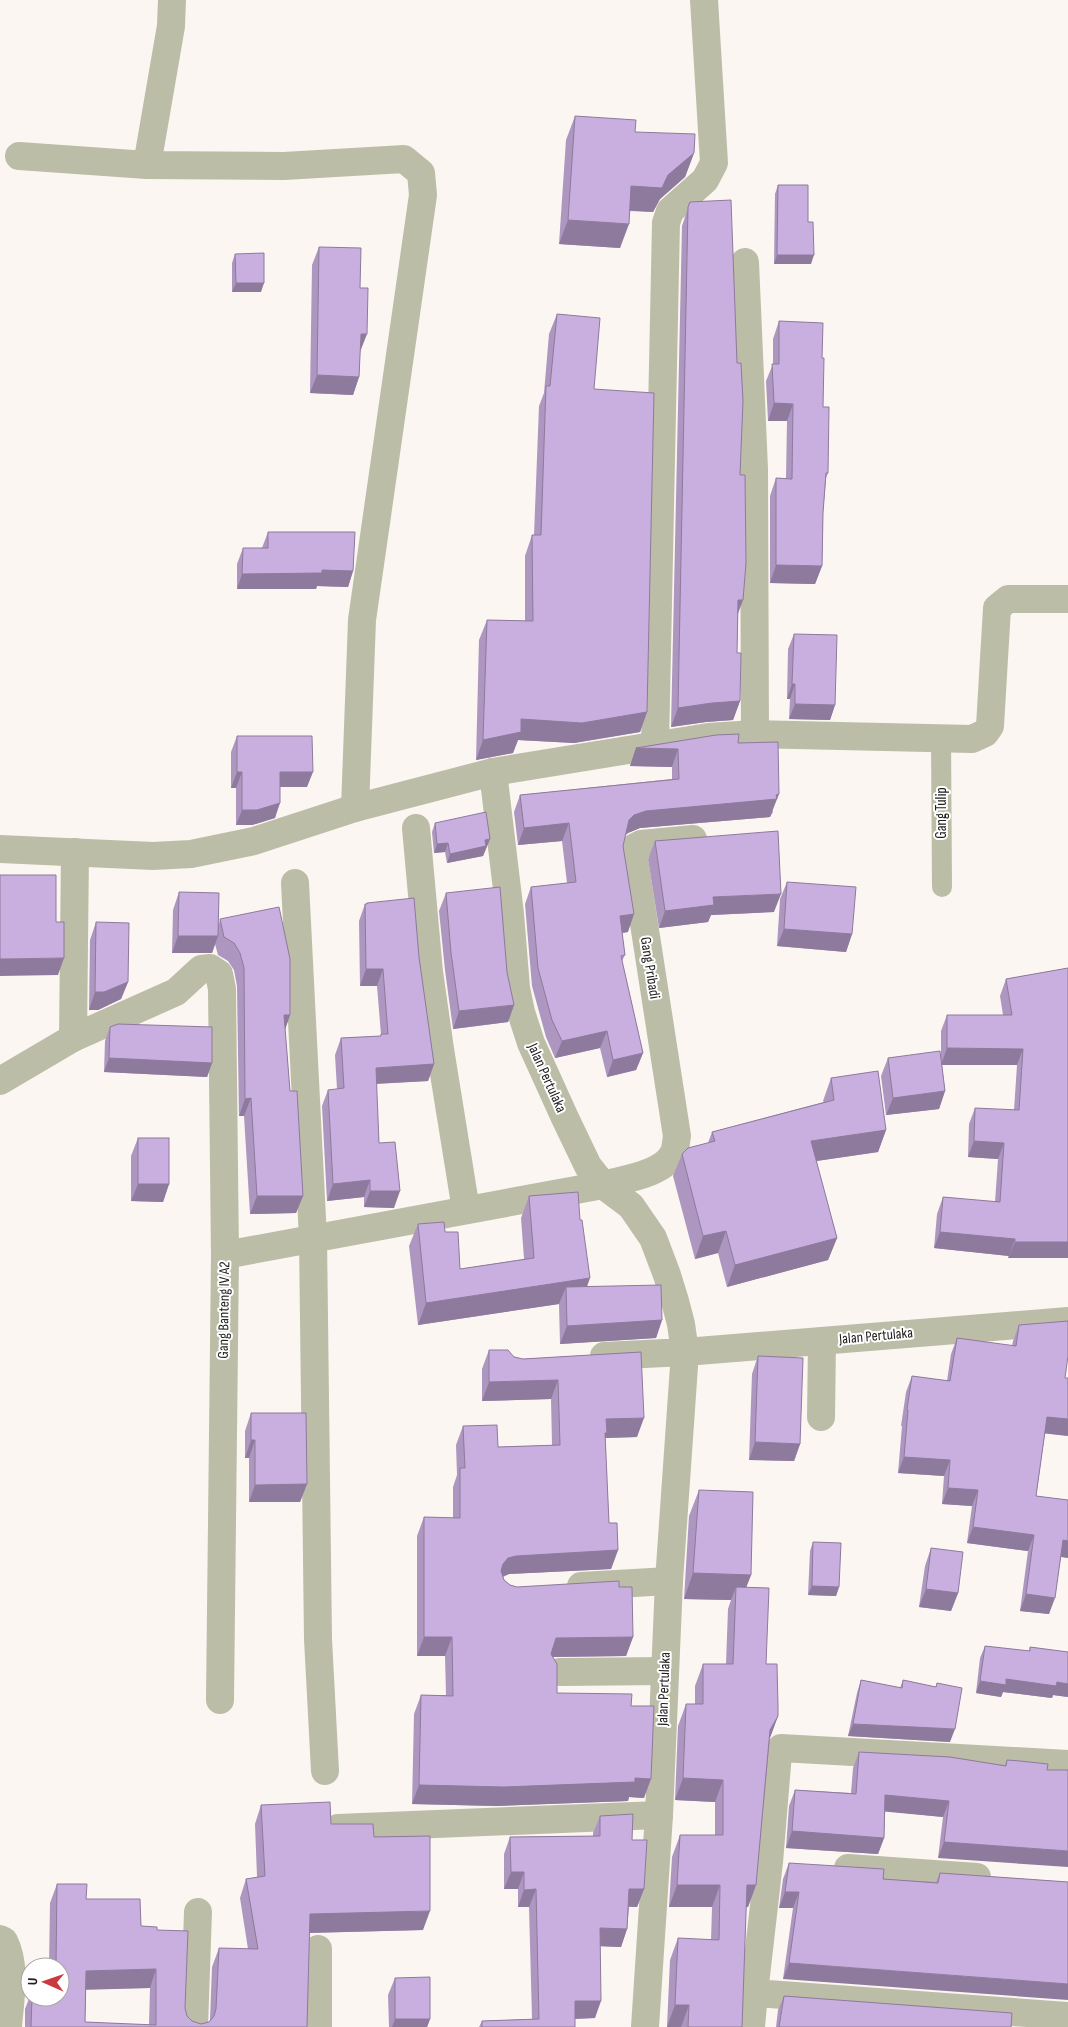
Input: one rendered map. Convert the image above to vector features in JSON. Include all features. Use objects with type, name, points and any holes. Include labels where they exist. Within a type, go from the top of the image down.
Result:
[{"type":"street","points":[[147,165],[171,26],[172,0]]},
{"type":"street","points":[[654,745],[666,223],[670,211],[705,180],[714,163],[704,0]]},
{"type":"street","points":[[18,156],[147,165],[284,166],[404,159],[422,173],[423,195],[362,620],[355,808]]},
{"type":"street","points":[[745,262],[754,469],[755,734]]},
{"type":"street","points":[[0,849],[153,856],[191,854],[254,841],[355,808],[493,772],[708,737],[755,734],[972,738],[985,733],[990,726],[997,608],[1008,600],[1068,600]]},
{"type":"street","name":"Jalan Pertulaka","points":[[493,772],[510,914],[516,988],[521,1012],[531,1042],[564,1118],[588,1166],[603,1185],[630,1206],[653,1238],[675,1301],[685,1352],[669,1581],[659,1815],[645,2027]]},
{"type":"street","points":[[416,828],[429,972],[466,1210]]},
{"type":"street","name":"Gang Pribadi","points":[[603,1185],[655,1171],[666,1163],[674,1152],[676,1136],[632,861],[634,847],[642,844],[720,837]]},
{"type":"street","points":[[0,1081],[73,1038],[75,852]]},
{"type":"street","points":[[295,883],[313,1238],[318,1639],[325,1771]]},
{"type":"street","name":"Gang Banteng IV A2","points":[[73,1038],[176,992],[201,969],[210,968],[215,970],[221,979],[225,1255],[220,1700]]},
{"type":"street","points":[[225,1255],[603,1185]]},
{"type":"street","name":"Jalan Pertulaka","points":[[685,1352],[1068,1320]]},
{"type":"street","points":[[821,1417],[822,1340]]},
{"type":"street","points":[[575,1358],[685,1352]]},
{"type":"street","points":[[560,1588],[669,1581]]},
{"type":"street","points":[[560,1672],[665,1671]]},
{"type":"street","points":[[751,2027],[754,1993],[779,1863],[778,1753],[782,1748],[1068,1764]]},
{"type":"street","points":[[338,1828],[659,1815]]},
{"type":"street","points":[[819,1866],[998,1878]]},
{"type":"street","points":[[194,2027],[198,1912]]},
{"type":"street","points":[[0,1939],[4,1941],[10,1952],[8,2027]]},
{"type":"street","points":[[318,1949],[318,2027]]},
{"type":"street","points":[[754,1993],[1068,2016]]},
{"type":"lane","name":"Gang Tulip","points":[[941,738],[942,887]]},
{"type":"building","points":[[575,116],[636,120],[635,132],[695,134],[694,153],[668,175],[662,188],[631,186],[629,224],[568,220]]},
{"type":"building","points":[[778,185],[808,185],[808,222],[813,222],[814,255],[777,255]]},
{"type":"building","points":[[731,200],[737,363],[741,363],[743,401],[740,475],[745,475],[746,563],[743,600],[738,600],[737,653],[741,653],[740,701],[678,708],[688,207],[690,202]]},
{"type":"building","points":[[319,247],[361,248],[360,288],[368,288],[367,334],[361,334],[359,377],[317,375]]},
{"type":"building","points":[[264,253],[264,283],[236,283],[235,254]]},
{"type":"building","points":[[557,314],[600,318],[594,389],[654,393],[647,712],[582,723],[521,719],[521,732],[483,740],[487,620],[533,621],[532,535],[541,535],[546,386],[550,386]]},
{"type":"building","points":[[779,321],[823,323],[823,407],[829,407],[828,473],[826,473],[823,513],[822,566],[776,565],[776,478],[792,479],[793,404],[774,403],[772,364],[779,364]]},
{"type":"building","points":[[268,532],[355,532],[353,571],[322,570],[322,573],[242,574],[243,548],[268,548]]},
{"type":"building","points":[[794,634],[837,635],[835,705],[795,704],[795,684],[792,684]]},
{"type":"building","points":[[739,734],[738,743],[778,742],[779,794],[776,795],[777,799],[646,811],[634,815],[629,820],[623,846],[634,914],[620,916],[625,955],[621,956],[643,1053],[613,1060],[607,1031],[562,1041],[552,1020],[538,968],[531,887],[576,882],[569,823],[524,828],[520,795],[679,779],[678,749],[636,748],[716,735]]},
{"type":"building","points":[[237,736],[312,736],[313,772],[280,772],[280,803],[257,810],[242,810],[242,772],[237,772]]},
{"type":"building","points":[[486,812],[490,839],[485,840],[486,846],[450,854],[448,843],[437,844],[435,823]]},
{"type":"building","points":[[778,831],[781,894],[713,897],[714,905],[665,911],[655,841]]},
{"type":"building","points":[[0,875],[56,875],[56,922],[64,922],[64,958],[0,959]]},
{"type":"building","points":[[787,882],[856,887],[852,934],[784,929]]},
{"type":"building","points":[[500,887],[507,972],[514,1005],[459,1011],[451,953],[446,893]]},
{"type":"building","points":[[179,892],[219,893],[218,936],[178,936]]},
{"type":"building","points":[[414,898],[419,957],[434,1064],[376,1068],[379,1143],[395,1142],[400,1191],[370,1191],[370,1180],[333,1184],[328,1090],[344,1088],[341,1038],[388,1034],[383,969],[366,969],[365,904]]},
{"type":"building","points":[[279,907],[290,959],[290,1015],[284,1015],[290,1091],[297,1091],[303,1196],[257,1196],[251,1098],[245,1099],[244,968],[240,953],[234,943],[224,937],[220,919]]},
{"type":"building","points":[[96,922],[129,923],[128,982],[104,992],[95,992]]},
{"type":"building","points":[[1068,968],[1068,1242],[1015,1242],[1015,1239],[940,1232],[943,1197],[1000,1202],[1004,1143],[974,1141],[975,1108],[1019,1110],[1023,1049],[947,1048],[947,1015],[1012,1015],[1006,979]]},
{"type":"building","points":[[118,1024],[212,1027],[212,1063],[109,1058],[110,1027]]},
{"type":"building","points":[[940,1051],[945,1091],[893,1098],[888,1058]]},
{"type":"building","points":[[878,1071],[886,1130],[811,1141],[837,1238],[735,1265],[726,1231],[703,1236],[682,1154],[688,1148],[715,1141],[712,1132],[834,1100],[831,1078]]},
{"type":"building","points":[[138,1138],[169,1138],[169,1184],[138,1184]]},
{"type":"building","points":[[578,1192],[580,1220],[582,1220],[590,1278],[426,1303],[418,1224],[444,1222],[445,1232],[458,1232],[460,1269],[534,1258],[529,1196]]},
{"type":"building","points":[[661,1285],[662,1320],[567,1326],[566,1287]]},
{"type":"building","points":[[1068,1321],[1068,1356],[1065,1378],[1068,1378],[1068,1419],[1047,1417],[1036,1496],[1068,1500],[1068,1541],[1063,1540],[1055,1598],[1026,1594],[1034,1535],[973,1527],[978,1490],[948,1488],[950,1460],[904,1457],[907,1409],[912,1376],[950,1381],[957,1338],[1016,1346],[1019,1325]]},
{"type":"building","points":[[489,1350],[508,1350],[514,1357],[523,1359],[641,1352],[644,1418],[606,1419],[609,1523],[617,1523],[618,1550],[516,1556],[508,1558],[503,1564],[501,1571],[504,1580],[510,1585],[517,1587],[619,1581],[619,1587],[632,1587],[633,1637],[556,1638],[551,1654],[557,1664],[557,1693],[632,1694],[631,1706],[654,1706],[651,1779],[635,1778],[635,1782],[504,1787],[419,1785],[421,1695],[453,1696],[452,1637],[424,1637],[424,1517],[460,1518],[460,1468],[465,1468],[463,1426],[497,1425],[498,1447],[560,1445],[558,1380],[489,1382]]},
{"type":"building","points":[[758,1356],[803,1358],[800,1444],[755,1442]]},
{"type":"building","points":[[251,1413],[306,1413],[307,1484],[255,1485],[255,1440],[251,1440]]},
{"type":"building","points":[[699,1490],[753,1492],[751,1575],[693,1573]]},
{"type":"building","points":[[813,1542],[841,1543],[839,1587],[812,1586]]},
{"type":"building","points":[[931,1548],[963,1552],[958,1593],[926,1589]]},
{"type":"building","points":[[736,1587],[769,1588],[766,1664],[777,1664],[778,1716],[770,1730],[756,1885],[747,1885],[742,2027],[688,2027],[689,2005],[675,2005],[678,1938],[719,1940],[720,1885],[677,1885],[680,1835],[723,1835],[723,1780],[683,1778],[686,1704],[703,1704],[703,1664],[733,1664]]},
{"type":"building","points":[[985,1646],[1030,1651],[1030,1647],[1068,1652],[1068,1684],[1057,1682],[1056,1686],[1006,1679],[1006,1685],[980,1681]]},
{"type":"building","points":[[861,1680],[902,1688],[903,1680],[936,1687],[937,1683],[962,1688],[955,1729],[853,1724]]},
{"type":"building","points":[[859,1752],[950,1757],[1006,1766],[1007,1760],[1020,1761],[1048,1764],[1047,1770],[1068,1770],[1068,1851],[944,1842],[949,1801],[885,1795],[884,1838],[792,1831],[795,1790],[856,1794]]},
{"type":"building","points":[[330,1802],[331,1824],[373,1824],[374,1837],[430,1836],[430,1911],[310,1914],[307,2027],[31,2027],[32,2007],[70,2007],[70,1957],[56,1957],[57,1884],[87,1884],[86,1899],[140,1899],[141,1926],[157,1927],[157,1930],[188,1931],[185,2008],[187,2016],[192,2021],[201,2024],[209,2022],[214,2016],[216,2009],[219,1948],[258,1949],[246,1879],[265,1876],[261,1805]],"holes":[[[156,1969],[156,2025],[85,2022],[86,1971]]]},
{"type":"building","points":[[633,1814],[632,1840],[647,1840],[644,1889],[629,1889],[627,1929],[600,1928],[601,2001],[575,2001],[575,2027],[482,2027],[482,2021],[539,2019],[536,1889],[524,1890],[524,1872],[511,1872],[510,1837],[600,1836],[600,1816]]},
{"type":"building","points":[[789,1863],[884,1869],[883,1879],[938,1883],[940,1873],[1068,1882],[1068,1984],[789,1963],[799,1892],[785,1892]]},
{"type":"building","points":[[430,1977],[430,2019],[395,2019],[395,1978]]},
{"type":"building","points":[[784,1996],[1012,2013],[1011,2027],[779,2027]]}]
